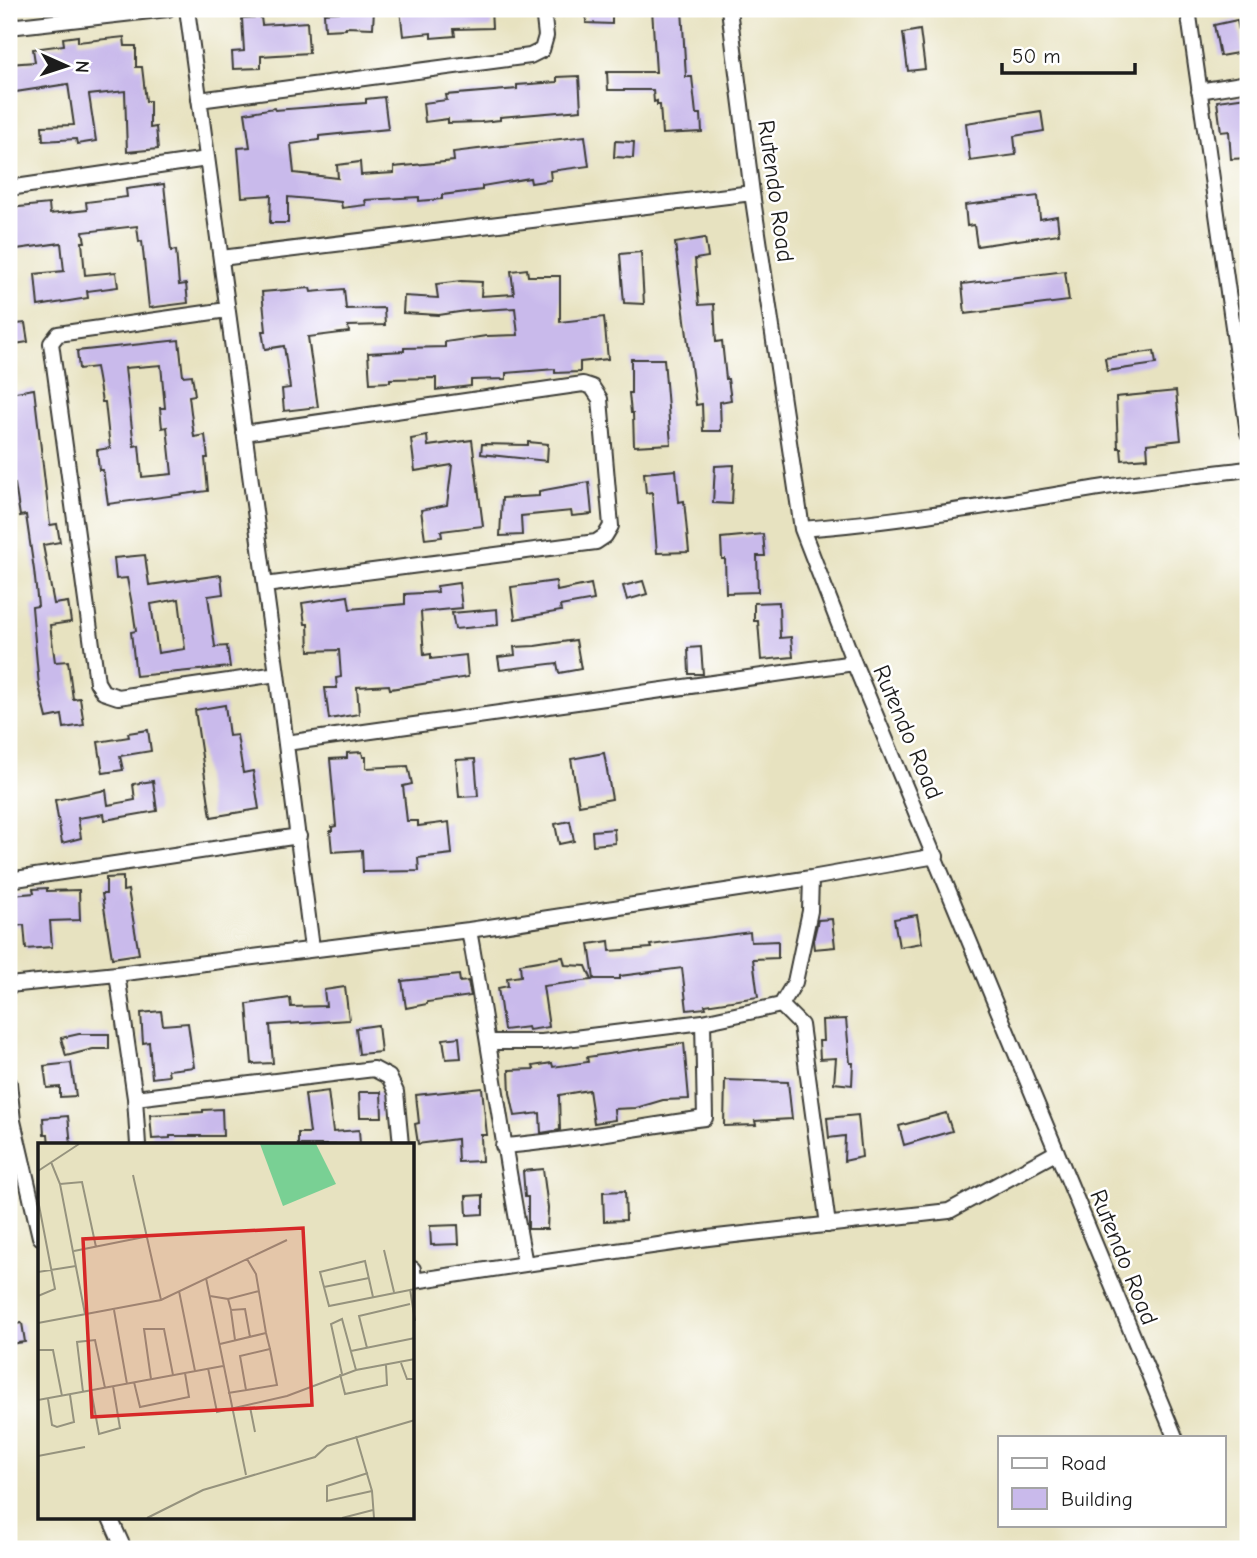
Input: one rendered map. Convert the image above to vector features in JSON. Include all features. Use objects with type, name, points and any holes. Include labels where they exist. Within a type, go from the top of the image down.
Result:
[{"type":"street","points":[[9,27],[168,9]]},
{"type":"street","points":[[187,9],[312,948]]},
{"type":"street","points":[[199,100],[530,56],[542,50],[547,36],[543,9]]},
{"type":"street","name":"Rutendo Road","points":[[729,9],[752,193],[802,529],[854,663],[1175,1436]]},
{"type":"street","points":[[1188,9],[1248,433]]},
{"type":"street","points":[[1199,90],[1248,83]]},
{"type":"street","points":[[9,188],[207,159]]},
{"type":"street","points":[[221,258],[752,193]]},
{"type":"street","points":[[227,310],[58,334],[51,343],[97,682],[103,692],[118,697],[277,674]]},
{"type":"street","points":[[244,433],[583,384],[592,387],[600,399],[611,526],[605,536],[596,542],[265,585]]},
{"type":"street","points":[[802,529],[857,525],[1106,487],[1248,469]]},
{"type":"street","points":[[286,743],[854,663]]},
{"type":"street","points":[[9,880],[299,836]]},
{"type":"street","points":[[9,985],[469,930],[811,878],[936,856]]},
{"type":"street","points":[[489,1042],[542,1042],[702,1022],[781,1005],[795,982],[810,911],[811,878]]},
{"type":"street","points":[[469,930],[489,1042],[503,1146],[525,1264]]},
{"type":"street","points":[[117,974],[135,1098],[138,1143]]},
{"type":"street","points":[[781,1005],[801,1025],[828,1225]]},
{"type":"street","points":[[503,1146],[545,1143],[705,1118],[702,1022]]},
{"type":"street","points":[[135,1098],[374,1069],[389,1077],[396,1092],[401,1143]]},
{"type":"street","points":[[9,1083],[11,1121],[38,1229]]},
{"type":"street","points":[[415,1277],[708,1238],[949,1211],[1057,1152]]},
{"type":"street","points":[[111,1520],[124,1549]]},
{"type":"building","points":[[374,9],[373,28],[346,27],[325,30],[324,13]]},
{"type":"building","points":[[400,9],[491,9],[492,28],[454,29],[455,36],[431,38],[431,33],[403,36]]},
{"type":"building","points":[[587,9],[612,10],[612,24],[586,23]]},
{"type":"building","points":[[652,9],[682,9],[686,77],[692,77],[696,114],[701,114],[702,132],[662,134],[660,105],[657,105],[657,101],[654,102],[653,90],[608,90],[607,72],[656,72]]},
{"type":"building","points":[[261,17],[262,25],[307,22],[309,53],[261,56],[261,68],[233,69],[232,52],[244,51],[242,18]]},
{"type":"building","points":[[1237,20],[1243,52],[1220,56],[1214,25]]},
{"type":"building","points":[[920,30],[925,69],[908,71],[903,33]]},
{"type":"building","points":[[78,36],[78,42],[124,37],[125,46],[136,46],[136,67],[142,67],[146,101],[150,101],[150,128],[156,127],[158,149],[127,152],[125,91],[89,95],[96,141],[77,144],[76,139],[43,141],[42,126],[74,125],[68,84],[9,93],[9,64],[35,62],[33,49],[64,45],[63,38]]},
{"type":"building","points":[[579,76],[581,110],[500,117],[500,120],[481,122],[448,123],[448,119],[425,122],[423,103],[447,100],[446,95],[517,89],[517,85],[557,82],[557,77]]},
{"type":"building","points":[[384,97],[388,129],[319,136],[319,140],[291,144],[294,173],[338,178],[337,165],[360,162],[361,175],[394,173],[394,167],[454,161],[453,152],[585,136],[589,166],[550,171],[551,180],[531,183],[530,178],[482,186],[482,190],[442,195],[442,199],[419,201],[419,197],[365,200],[366,205],[342,208],[341,202],[288,197],[288,223],[270,223],[271,195],[242,197],[238,148],[250,147],[245,113],[274,108],[366,103],[366,99]]},
{"type":"building","points":[[1247,97],[1248,158],[1231,159],[1229,131],[1221,132],[1217,101]]},
{"type":"building","points":[[1041,111],[1044,131],[1014,136],[1016,155],[970,161],[966,123]]},
{"type":"building","points":[[615,141],[634,142],[633,158],[614,157]]},
{"type":"building","points":[[164,184],[171,251],[176,250],[179,285],[186,284],[188,303],[149,308],[142,241],[139,242],[137,226],[83,232],[85,275],[116,272],[118,287],[87,291],[88,298],[38,306],[35,274],[64,271],[61,243],[9,250],[9,208],[49,204],[50,214],[87,210],[86,202],[127,197],[126,189]]},
{"type":"building","points":[[1038,196],[1040,219],[1057,216],[1059,234],[977,246],[974,225],[967,226],[965,205]]},
{"type":"building","points":[[705,238],[708,257],[695,259],[699,305],[714,304],[716,342],[722,341],[731,400],[720,402],[721,431],[703,431],[702,404],[696,405],[675,243]]},
{"type":"building","points":[[641,252],[644,304],[624,303],[620,254]]},
{"type":"building","points":[[527,269],[528,276],[560,276],[560,322],[604,317],[608,359],[580,362],[580,372],[555,373],[555,369],[506,373],[506,379],[471,380],[471,386],[436,390],[436,378],[390,379],[390,382],[370,383],[368,353],[404,351],[404,348],[445,347],[445,342],[518,335],[515,308],[439,315],[403,313],[404,296],[438,298],[436,284],[461,281],[482,282],[481,296],[514,294],[511,271]]},
{"type":"building","points":[[1065,271],[1069,301],[965,314],[962,284]]},
{"type":"building","points":[[310,288],[311,292],[344,289],[346,309],[384,308],[385,325],[348,326],[349,332],[308,337],[318,407],[284,411],[282,389],[290,388],[284,346],[265,349],[262,292]]},
{"type":"building","points":[[25,323],[28,342],[9,345],[9,325]]},
{"type":"building","points":[[179,340],[183,376],[192,375],[195,395],[189,396],[194,437],[205,435],[208,491],[108,504],[97,450],[110,448],[105,402],[102,402],[96,367],[79,369],[77,351]],"holes":[[[161,365],[165,408],[160,408],[162,428],[167,427],[172,474],[142,477],[139,445],[134,446],[125,368]]]},
{"type":"building","points":[[1154,351],[1156,364],[1107,371],[1105,358]]},
{"type":"building","points":[[631,359],[664,359],[671,444],[634,446],[633,413],[629,393]]},
{"type":"building","points":[[34,389],[50,525],[57,524],[60,542],[43,545],[54,604],[68,602],[71,622],[50,625],[55,662],[68,661],[73,699],[80,698],[84,725],[64,728],[62,715],[47,718],[39,686],[32,607],[38,606],[34,570],[26,515],[20,516],[9,463],[9,393]]},
{"type":"building","points":[[1176,391],[1181,440],[1147,444],[1148,458],[1122,460],[1121,448],[1118,448],[1116,397]]},
{"type":"building","points":[[427,436],[428,446],[472,440],[483,526],[441,531],[442,537],[425,539],[421,510],[447,505],[452,465],[415,471],[411,439]]},
{"type":"building","points":[[528,442],[548,444],[547,461],[481,454],[482,444],[528,445]]},
{"type":"building","points":[[734,465],[732,504],[713,503],[715,466]]},
{"type":"building","points":[[676,470],[679,502],[684,501],[689,552],[657,553],[652,492],[646,493],[644,473]]},
{"type":"building","points":[[589,482],[592,514],[572,516],[571,511],[521,516],[522,535],[500,536],[502,498],[539,496],[539,491]]},
{"type":"building","points":[[763,534],[765,556],[757,556],[758,592],[726,593],[721,538]]},
{"type":"building","points":[[145,555],[149,585],[221,575],[223,594],[208,596],[215,647],[227,646],[230,667],[136,676],[131,632],[136,631],[133,610],[127,578],[116,579],[114,558]],"holes":[[[179,599],[185,649],[158,653],[151,604]]]},
{"type":"building","points":[[556,581],[557,591],[591,584],[594,600],[560,606],[561,611],[515,619],[511,587]]},
{"type":"building","points":[[643,581],[647,594],[627,600],[623,586]]},
{"type":"building","points":[[459,583],[462,608],[421,612],[424,655],[431,654],[431,659],[466,655],[468,677],[390,689],[389,685],[357,687],[359,714],[329,719],[325,688],[337,688],[336,678],[341,677],[339,650],[309,651],[308,624],[305,624],[302,603],[348,596],[350,609],[405,604],[405,594],[438,592],[437,586]]},
{"type":"building","points":[[779,602],[780,638],[791,637],[793,657],[761,660],[758,621],[754,621],[754,603]]},
{"type":"building","points":[[497,609],[498,625],[455,629],[452,613]]},
{"type":"building","points":[[576,640],[581,669],[559,673],[557,663],[500,670],[498,657],[515,655],[514,647]]},
{"type":"building","points":[[701,647],[703,674],[689,674],[688,648]]},
{"type":"building","points":[[225,705],[229,736],[237,735],[243,773],[253,771],[259,809],[211,817],[195,710]]},
{"type":"building","points":[[148,730],[151,751],[120,756],[123,770],[103,773],[98,742],[129,737],[128,733]]},
{"type":"building","points":[[362,752],[363,757],[366,757],[366,768],[408,766],[412,784],[403,786],[407,821],[418,821],[418,826],[449,822],[452,854],[418,858],[419,871],[363,872],[362,850],[332,852],[330,831],[336,826],[330,759],[347,758],[347,753]]},
{"type":"building","points":[[604,753],[612,799],[579,805],[571,759]]},
{"type":"building","points":[[475,759],[478,796],[459,797],[456,760]]},
{"type":"building","points":[[153,781],[157,811],[105,820],[104,814],[78,818],[81,838],[62,843],[55,800],[106,790],[108,805],[135,800],[133,784]]},
{"type":"building","points":[[570,821],[574,841],[559,844],[555,824]]},
{"type":"building","points":[[614,829],[615,843],[593,845],[592,831]]},
{"type":"building","points":[[123,877],[123,891],[128,890],[139,954],[112,958],[102,894],[106,894],[106,878]]},
{"type":"building","points":[[47,888],[47,891],[79,890],[80,920],[50,921],[52,947],[26,949],[24,925],[15,926],[12,895],[34,893],[33,889]]},
{"type":"building","points":[[917,915],[922,943],[899,947],[894,919]]},
{"type":"building","points":[[832,919],[835,947],[814,949],[818,920]]},
{"type":"building","points":[[750,932],[751,942],[778,941],[778,958],[753,959],[758,997],[687,1010],[682,968],[620,976],[620,979],[594,979],[589,944],[609,941],[610,951],[651,948],[650,945]]},
{"type":"building","points":[[563,957],[565,965],[586,966],[592,980],[543,986],[549,1027],[504,1030],[498,988],[508,986],[507,978],[521,976],[520,964]]},
{"type":"building","points":[[459,975],[460,982],[468,981],[471,996],[406,1008],[402,981]]},
{"type":"building","points":[[345,987],[349,1020],[270,1025],[273,1063],[252,1064],[247,1004],[290,998],[291,1007],[326,1006],[324,990]]},
{"type":"building","points":[[161,1011],[163,1025],[188,1023],[194,1067],[168,1070],[169,1076],[152,1078],[149,1042],[143,1043],[141,1013]]},
{"type":"building","points":[[846,1019],[850,1063],[853,1063],[852,1085],[834,1083],[836,1058],[820,1059],[822,1020]]},
{"type":"building","points":[[378,1025],[381,1052],[359,1054],[356,1028]]},
{"type":"building","points":[[79,1034],[109,1034],[109,1049],[93,1049],[66,1056],[61,1038]]},
{"type":"building","points":[[459,1037],[461,1058],[446,1059],[443,1039]]},
{"type":"building","points":[[684,1043],[689,1099],[663,1100],[636,1108],[614,1109],[615,1120],[594,1123],[589,1090],[559,1095],[560,1130],[541,1133],[540,1113],[515,1116],[509,1070],[534,1069],[533,1066],[552,1063],[553,1067],[588,1062],[587,1057]]},
{"type":"building","points":[[71,1063],[76,1096],[60,1097],[60,1087],[47,1088],[44,1066]]},
{"type":"building","points":[[725,1080],[788,1082],[792,1119],[755,1121],[756,1125],[724,1126]]},
{"type":"building","points":[[482,1088],[487,1135],[481,1135],[482,1161],[458,1162],[457,1139],[418,1144],[415,1124],[419,1123],[416,1095]]},
{"type":"building","points":[[328,1091],[333,1132],[359,1130],[360,1143],[298,1143],[298,1133],[310,1133],[305,1094]]},
{"type":"building","points":[[359,1092],[381,1092],[382,1117],[360,1117]]},
{"type":"building","points":[[222,1109],[223,1136],[170,1136],[152,1139],[150,1115]]},
{"type":"building","points":[[946,1113],[952,1131],[904,1145],[899,1126]]},
{"type":"building","points":[[858,1115],[862,1157],[844,1161],[845,1136],[829,1138],[827,1118]]},
{"type":"building","points":[[68,1116],[71,1143],[49,1143],[48,1134],[44,1134],[43,1118]]},
{"type":"building","points":[[543,1169],[548,1208],[547,1229],[528,1229],[528,1197],[525,1197],[523,1171]]},
{"type":"building","points":[[625,1191],[626,1220],[604,1221],[603,1192]]},
{"type":"building","points":[[483,1195],[483,1214],[467,1215],[466,1196]]},
{"type":"building","points":[[458,1225],[459,1244],[431,1245],[430,1226]]},
{"type":"building","points":[[22,1323],[25,1342],[9,1344],[9,1325]]}]
